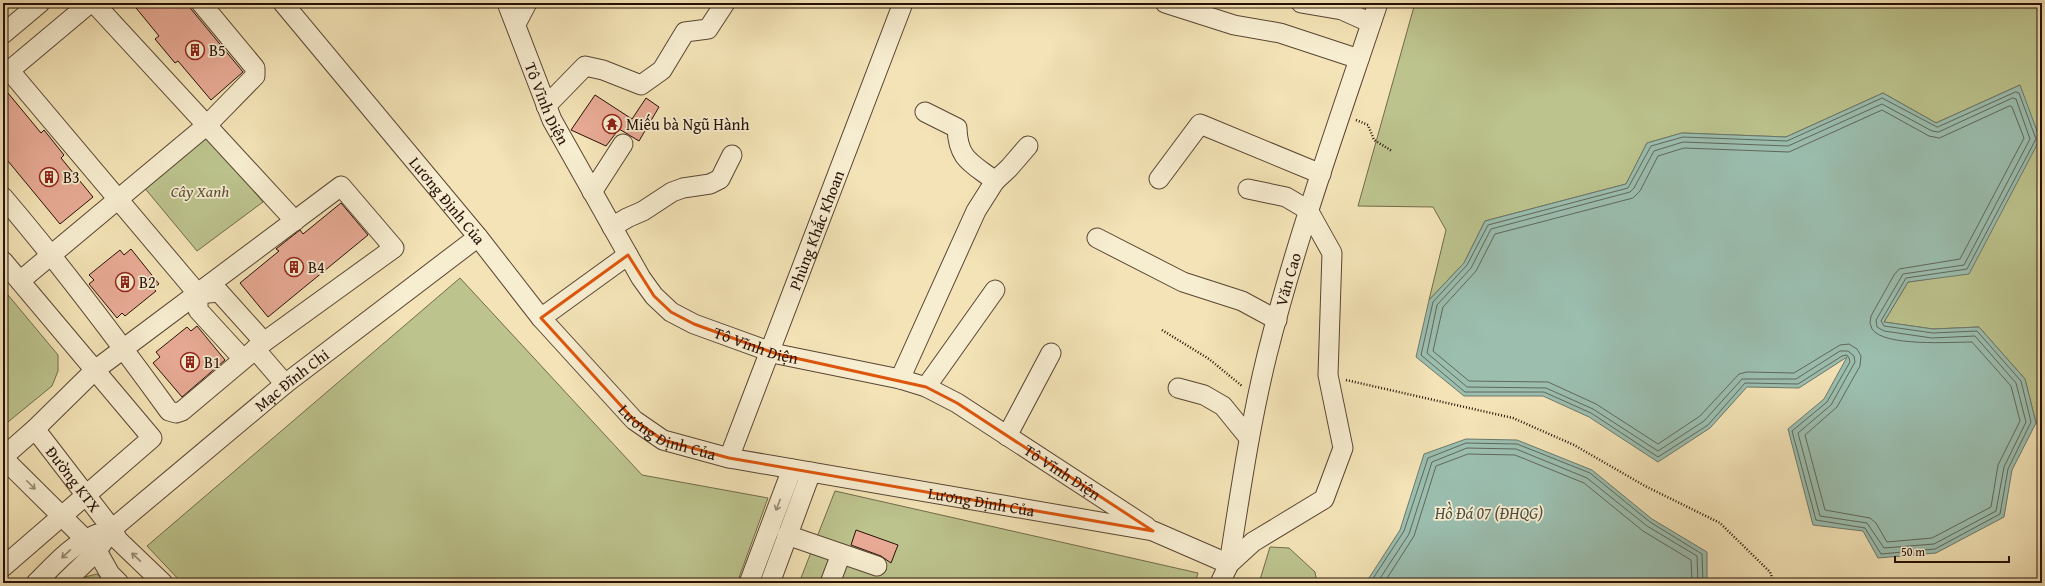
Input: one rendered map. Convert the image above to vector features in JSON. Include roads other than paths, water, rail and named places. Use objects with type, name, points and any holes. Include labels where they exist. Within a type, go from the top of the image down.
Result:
[{"type":"street","points":[[90,3],[6,73],[118,200],[198,294],[198,310],[254,350]]},
{"type":"street","points":[[94,3],[295,221]]},
{"type":"street","points":[[20,281],[207,125],[250,84],[255,76],[255,68],[200,3]]},
{"type":"street","name":"Lương Định Của","points":[[283,3],[478,237],[542,318],[634,420],[663,440],[730,458],[1153,532],[1229,564]]},
{"type":"street","name":"Tô Vĩnh Diện","points":[[507,3],[552,120],[628,255],[650,290],[671,312],[694,324],[770,351],[900,379],[926,387],[957,403],[1153,532]]},
{"type":"street","points":[[516,24],[527,3]]},
{"type":"street","points":[[546,106],[585,66],[603,70],[641,86],[662,70],[685,32],[708,29],[725,3]]},
{"type":"street","name":"Phùng Khắc Khoan","points":[[730,458],[903,3]]},
{"type":"street","points":[[1165,3],[1234,25],[1280,33],[1360,59]]},
{"type":"street","points":[[1301,3],[1342,10],[1371,23]]},
{"type":"street","name":"Văn Cao","points":[[1229,564],[1249,438],[1267,357],[1308,210],[1378,3]]},
{"type":"street","points":[[3,34],[38,4]]},
{"type":"street","points":[[22,18],[42,42]]},
{"type":"street","points":[[925,112],[957,128],[957,140],[962,154],[995,181]]},
{"type":"street","points":[[1159,179],[1200,124],[1321,174]]},
{"type":"street","points":[[592,192],[623,144]]},
{"type":"street","points":[[900,379],[976,211],[995,181],[1009,168],[1028,146]]},
{"type":"street","points":[[612,227],[643,211],[672,192],[683,188],[710,184],[720,179],[732,155]]},
{"type":"street","points":[[3,197],[52,255],[124,349],[169,411],[176,413],[182,412],[254,350],[394,248],[341,186],[198,294],[124,349],[95,370],[35,429],[3,457],[92,545],[110,574],[119,583]]},
{"type":"street","points":[[1220,583],[1229,564],[1253,542],[1324,498],[1343,448],[1328,375],[1332,253],[1308,210],[1286,197],[1248,189]]},
{"type":"street","name":"Mạc Đĩnh Chi","points":[[64,583],[92,545],[285,384],[478,237]]},
{"type":"street","points":[[1097,238],[1183,282],[1242,300],[1277,320]]},
{"type":"street","points":[[542,318],[628,255]]},
{"type":"street","points":[[3,261],[152,438],[3,567]]},
{"type":"street","points":[[926,387],[996,290]]},
{"type":"street","points":[[198,294],[219,292],[254,350],[285,384]]},
{"type":"street","points":[[1007,436],[1051,353]]},
{"type":"street","points":[[1178,388],[1204,395],[1223,406],[1249,438]]},
{"type":"street","name":"Đường KTX","points":[[35,429],[112,529],[118,540],[163,583]]},
{"type":"street","points":[[748,583],[792,469]]},
{"type":"street","points":[[770,583],[810,472]]},
{"type":"street","points":[[787,536],[877,566]]},
{"type":"street","name":"Mạc Đĩnh Chi","points":[[36,583],[69,551],[92,545]]},
{"type":"street","points":[[830,583],[841,554]]},
{"type":"water","points":[[2020,85],[2040,139],[1969,274],[1908,282],[1884,322],[1933,329],[1979,327],[2025,379],[2036,423],[2012,470],[2004,517],[1936,553],[1878,558],[1863,531],[1813,525],[1788,429],[1824,399],[1847,357],[1799,388],[1747,387],[1710,428],[1658,462],[1589,417],[1543,396],[1464,396],[1416,357],[1429,300],[1464,263],[1485,221],[1626,184],[1647,143],[1682,133],[1786,137],[1883,93],[1936,123]]},
{"type":"water","name":"Hồ Đá 07 (ĐHQG)","points":[[1466,439],[1517,440],[1592,470],[1652,519],[1707,552],[1707,583],[1357,583],[1369,578],[1400,530],[1424,454]]},
{"type":"place","name":"B5","points":[[195,50]]},
{"type":"place","name":"Miếu bà Ngũ Hành","points":[[612,124]]},
{"type":"place","name":"B3","points":[[49,177]]},
{"type":"place","name":"B4","points":[[294,267]]},
{"type":"place","name":"B2","points":[[125,282]]},
{"type":"place","name":"B1","points":[[190,362]]},
{"type":"park label","name":"Cây Xanh","points":[[200,191]]}]
